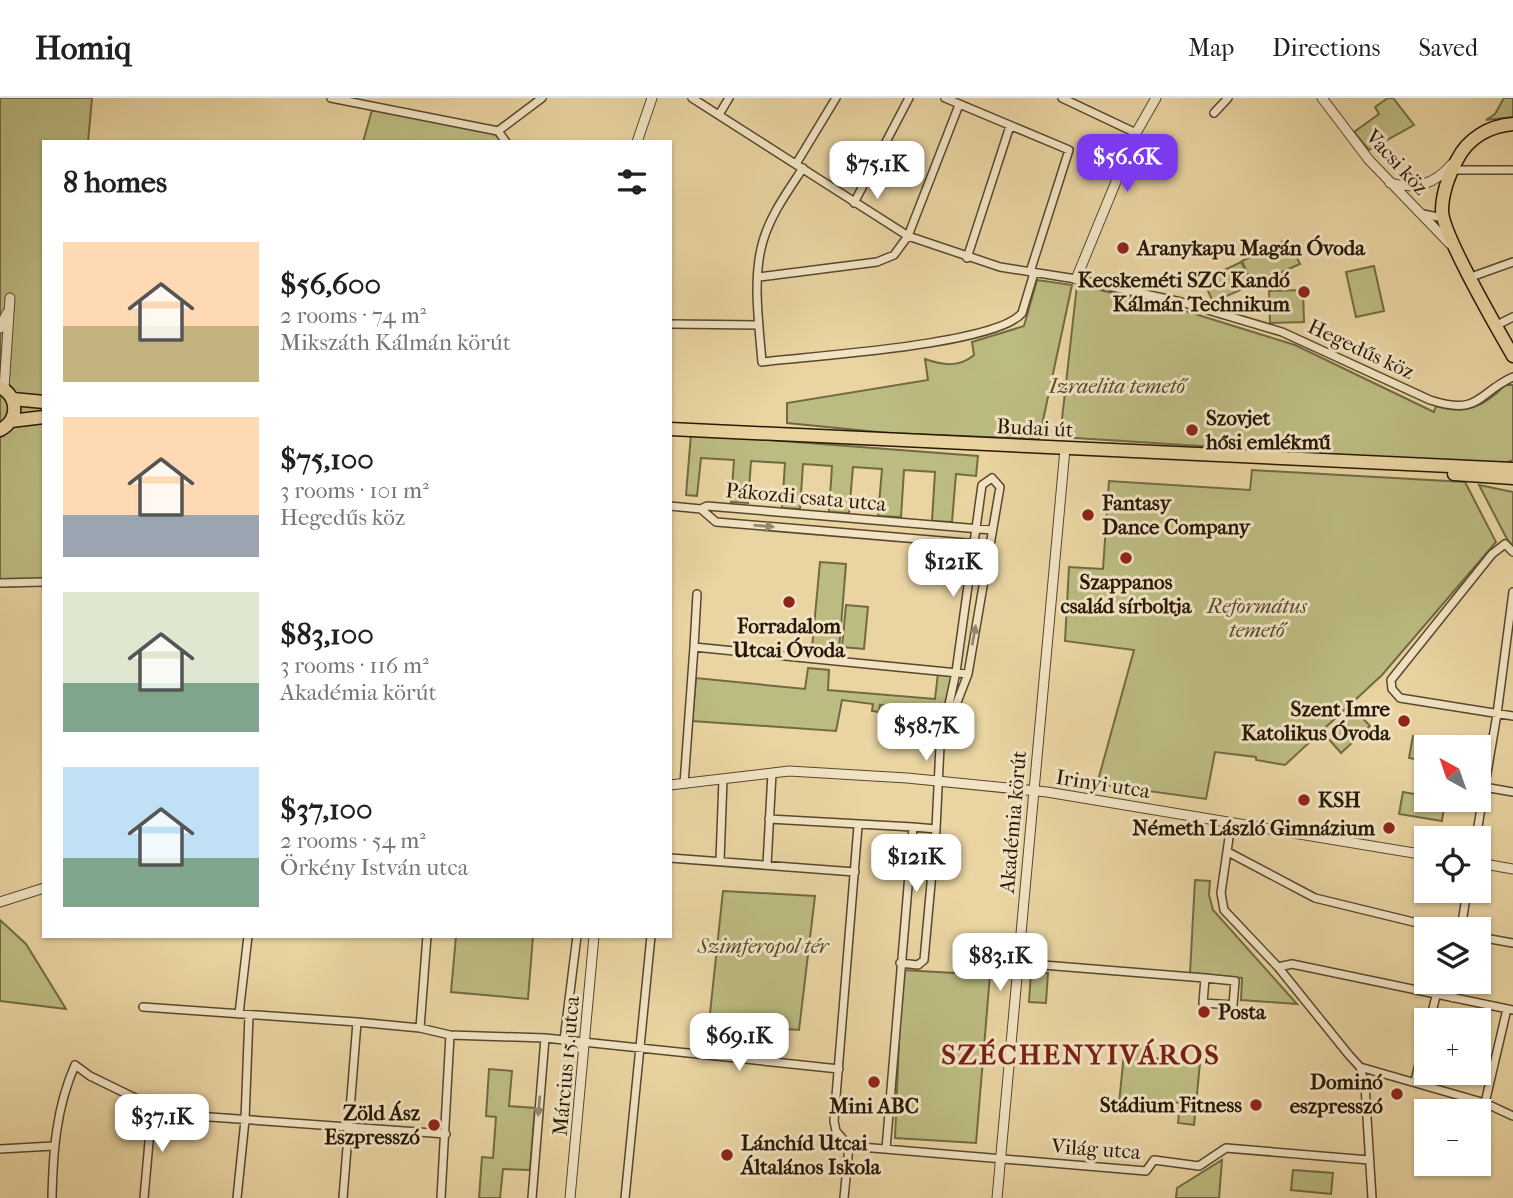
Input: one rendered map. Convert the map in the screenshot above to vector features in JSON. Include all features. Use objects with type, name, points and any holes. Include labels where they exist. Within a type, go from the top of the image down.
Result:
[{"type":"main road","points":[[1513,124],[1486,131],[1460,154],[1451,170],[1443,202],[1443,218],[1461,258],[1513,356]]},
{"type":"main road","points":[[6,392],[42,401]]},
{"type":"main road","points":[[5,426],[15,411],[6,392]]},
{"type":"main road","points":[[5,426],[42,417]]},
{"type":"main road","name":"Budai út","points":[[672,429],[1495,473]]},
{"type":"main road","points":[[1495,473],[1513,467]]},
{"type":"main road","points":[[1495,473],[1513,478]]},
{"type":"main road","points":[[1495,473],[1513,485]]},
{"type":"street","points":[[331,98],[498,131],[505,140]]},
{"type":"street","points":[[498,131],[542,98]]},
{"type":"street","points":[[638,140],[652,98]]},
{"type":"street","name":"Hegedűs köz","points":[[692,98],[720,113],[854,204],[908,236],[967,258],[1181,302],[1282,332],[1430,400],[1448,405],[1479,401],[1513,377]]},
{"type":"street","points":[[720,113],[730,98]]},
{"type":"street","points":[[836,98],[768,226],[761,249],[759,326],[762,362],[953,339],[1004,325],[1022,313],[1069,149],[945,98]]},
{"type":"street","points":[[854,204],[909,98]]},
{"type":"street","points":[[1062,98],[1136,133]]},
{"type":"street","points":[[1076,279],[1136,133],[1156,98]]},
{"type":"street","points":[[1214,113],[1228,98]]},
{"type":"street","name":"Vacsi köz","points":[[1322,98],[1389,182],[1423,214],[1461,258]]},
{"type":"street","points":[[759,277],[877,262],[894,255],[908,236],[959,105]]},
{"type":"street","points":[[967,258],[1010,126]]},
{"type":"street","points":[[1389,182],[1406,187],[1424,184],[1443,173],[1460,154]]},
{"type":"street","points":[[1451,170],[1513,170]]},
{"type":"street","name":"Vacsi köz","points":[[1423,214],[1443,218]]},
{"type":"street","points":[[1471,277],[1513,262]]},
{"type":"street","points":[[6,392],[10,298]]},
{"type":"street","points":[[0,328],[8,311]]},
{"type":"street","points":[[1497,326],[1513,317]]},
{"type":"street","points":[[672,324],[759,326]]},
{"type":"street","name":"Akadémia körút","points":[[997,1198],[1065,449]]},
{"type":"street","points":[[900,963],[918,965],[925,960],[940,746],[956,672],[982,485],[992,478],[1000,487],[968,674],[940,746]]},
{"type":"street","points":[[672,506],[701,509]]},
{"type":"street","name":"Pákozdi csata utca","points":[[990,545],[716,523],[701,509],[707,506],[992,530]]},
{"type":"street","points":[[1513,552],[1505,544],[1492,554],[1391,680],[1392,689],[1400,698],[1513,716]]},
{"type":"street","points":[[0,583],[42,582]]},
{"type":"street","points":[[1491,748],[1510,641],[1513,592]]},
{"type":"street","points":[[684,784],[698,594]]},
{"type":"street","points":[[694,647],[968,674]]},
{"type":"street","name":"Irinyi utca","points":[[672,785],[772,773],[834,772],[1032,791],[1414,853]]},
{"type":"street","points":[[767,865],[772,773]]},
{"type":"street","points":[[720,861],[723,779]]},
{"type":"street","points":[[1491,788],[1513,792]]},
{"type":"street","points":[[769,819],[936,829]]},
{"type":"street","points":[[1231,824],[1221,893],[1224,909],[1278,967],[1360,1067],[1365,1085],[1372,1198]]},
{"type":"street","points":[[844,1198],[849,1146],[836,1131],[834,1121],[858,826]]},
{"type":"street","points":[[886,1149],[913,827]]},
{"type":"street","points":[[1227,852],[1315,898],[1414,922]]},
{"type":"street","points":[[672,858],[855,872]]},
{"type":"street","points":[[1491,865],[1513,869]]},
{"type":"street","points":[[0,902],[42,889]]},
{"type":"street","points":[[239,1014],[248,938]]},
{"type":"street","points":[[420,1028],[427,938]]},
{"type":"street","points":[[564,1040],[577,938]]},
{"type":"street","name":"Március 15. utca","points":[[570,1198],[587,1042],[594,938]]},
{"type":"street","points":[[625,1198],[651,938]]},
{"type":"street","points":[[1491,939],[1513,943]]},
{"type":"street","points":[[1018,963],[1205,978],[1235,981],[1233,1006],[1203,1003],[1205,978]]},
{"type":"street","points":[[1278,967],[1292,964],[1436,996],[1510,1009],[1486,1099]]},
{"type":"street","points":[[1452,994],[1452,998]]},
{"type":"street","points":[[1433,1008],[1436,996]]},
{"type":"street","points":[[143,1007],[357,1022],[420,1028],[450,1035],[545,1038],[839,1069]]},
{"type":"street","points":[[237,1198],[245,1120],[249,1015]]},
{"type":"street","points":[[343,1198],[357,1022]]},
{"type":"street","points":[[441,1198],[450,1035]]},
{"type":"street","points":[[532,1198],[545,1038]]},
{"type":"street","points":[[51,1198],[52,1146],[68,1082],[75,1066],[168,1114],[446,1134]]},
{"type":"street","points":[[1360,1067],[1414,1081]]},
{"type":"street","points":[[1428,1085],[1472,1099]]},
{"type":"street","points":[[1491,1106],[1513,1116]]},
{"type":"street","points":[[144,1198],[152,1108]]},
{"type":"street","points":[[0,1149],[52,1146]]},
{"type":"street","name":"Világ utca","points":[[849,1146],[1146,1171],[1154,1160],[1199,1166],[1226,1148],[1369,1160]]},
{"type":"green space","points":[[0,98],[92,98],[88,140],[42,140],[42,585],[0,587]]},
{"type":"green space","points":[[1388,98],[1393,98],[1414,125],[1369,150],[1354,132],[1379,114],[1375,107]]},
{"type":"green space","points":[[1504,98],[1513,98],[1513,117],[1486,120],[1495,114]]},
{"type":"green space","points":[[372,110],[497,134],[501,140],[364,140]]},
{"type":"green space","points":[[1288,239],[1300,264],[1213,302],[1203,280],[1241,262],[1248,275],[1242,261]]},
{"type":"green space","points":[[1374,266],[1384,311],[1356,317],[1346,272]]},
{"type":"green space","points":[[1037,280],[1072,285],[1039,439],[888,433],[787,423],[787,403],[928,380],[925,359],[950,364],[968,359],[974,355],[972,342],[1024,326]]},
{"type":"green space","name":"Izraelita temető","points":[[1077,285],[1166,305],[1295,345],[1434,412],[1436,406],[1456,410],[1474,407],[1482,404],[1505,385],[1513,385],[1513,460],[1501,465],[1060,437]]},
{"type":"green space","points":[[1303,290],[1304,322],[1270,323],[1269,291]]},
{"type":"green space","points":[[691,434],[978,456],[976,476],[956,474],[952,522],[932,521],[935,472],[904,470],[901,517],[878,516],[882,469],[853,467],[849,513],[829,512],[832,466],[803,464],[800,509],[782,508],[785,463],[751,461],[748,503],[731,502],[734,460],[701,458],[697,496],[686,495]]},
{"type":"green space","name":"Református temető","points":[[1252,470],[1465,482],[1496,542],[1382,675],[1285,765],[1256,760],[1256,757],[1215,752],[1206,799],[1097,784],[1134,650],[1065,641],[1069,567],[1103,569],[1109,481],[1250,490]]},
{"type":"green space","points":[[1479,485],[1513,492],[1513,546],[1508,541]]},
{"type":"green space","points":[[820,562],[846,564],[839,651],[812,648]]},
{"type":"green space","points":[[846,605],[868,607],[864,649],[842,647]]},
{"type":"green space","points":[[808,668],[829,670],[828,690],[935,699],[938,673],[952,674],[944,717],[932,716],[933,710],[901,707],[900,714],[890,713],[890,706],[880,705],[879,712],[872,711],[873,704],[842,700],[836,731],[692,721],[696,678],[805,689]]},
{"type":"green space","points":[[1355,710],[1370,726],[1341,753],[1326,736]]},
{"type":"green space","points":[[1413,736],[1414,736],[1414,759],[1409,758]]},
{"type":"green space","points":[[1403,792],[1414,794],[1414,812],[1443,812],[1442,821],[1399,814]]},
{"type":"green space","points":[[1195,880],[1210,881],[1209,895],[1213,910],[1297,1004],[1241,1000],[1242,978],[1190,973]]},
{"type":"green space","name":"Szimferopol tér","points":[[723,891],[815,896],[799,1030],[709,1023]]},
{"type":"green space","points":[[0,920],[26,944],[66,1009],[0,1001]]},
{"type":"green space","points":[[456,938],[533,938],[528,999],[451,992]]},
{"type":"green space","points":[[902,970],[990,975],[976,1143],[895,1138]]},
{"type":"green space","points":[[1031,972],[1048,973],[1046,1003],[1029,1002]]},
{"type":"green space","points":[[1125,1044],[1145,1046],[1144,1057],[1200,1063],[1194,1125],[1178,1123],[1180,1103],[1149,1099],[1148,1106],[1119,1103]]},
{"type":"green space","points":[[489,1069],[512,1071],[509,1106],[535,1108],[530,1170],[503,1169],[500,1198],[479,1198],[482,1157],[493,1158],[496,1117],[486,1116]]},
{"type":"green space","points":[[1222,1160],[1219,1198],[1176,1198],[1177,1188]]},
{"type":"green space","points":[[1293,1170],[1333,1173],[1331,1194],[1291,1190]]},
{"type":"place","name":"Aranykapu Magán Óvoda","points":[[1123,248]]},
{"type":"place","name":"Kecskeméti SZC Kandó Kálmán Technikum","points":[[1304,292]]},
{"type":"place","name":"Szovjet hősi emlékmű","points":[[1192,430]]},
{"type":"place","name":"Fantasy Dance Company","points":[[1088,515]]},
{"type":"place","name":"Szappanos család sírboltja","points":[[1126,558]]},
{"type":"place","name":"Forradalom Utcai Óvoda","points":[[789,602]]},
{"type":"place","name":"Szent Imre Katolikus Óvoda","points":[[1404,721]]},
{"type":"place","name":"KSH","points":[[1304,800]]},
{"type":"place","name":"Németh László Gimnázium","points":[[1389,828]]},
{"type":"place","name":"Posta","points":[[1204,1012]]},
{"type":"place","name":"Mini ABC","points":[[874,1082]]},
{"type":"place","name":"Dominó eszpresszó","points":[[1397,1094]]},
{"type":"place","name":"Stádium Fitness","points":[[1256,1105]]},
{"type":"place","name":"Zöld Ász Eszpresszó","points":[[434,1125]]},
{"type":"place","name":"Lánchíd Utcai Általános Iskola","points":[[727,1155]]},
{"type":"district","name":"SZÉCHENYIVÁROS","points":[[1081,1054]]}]
